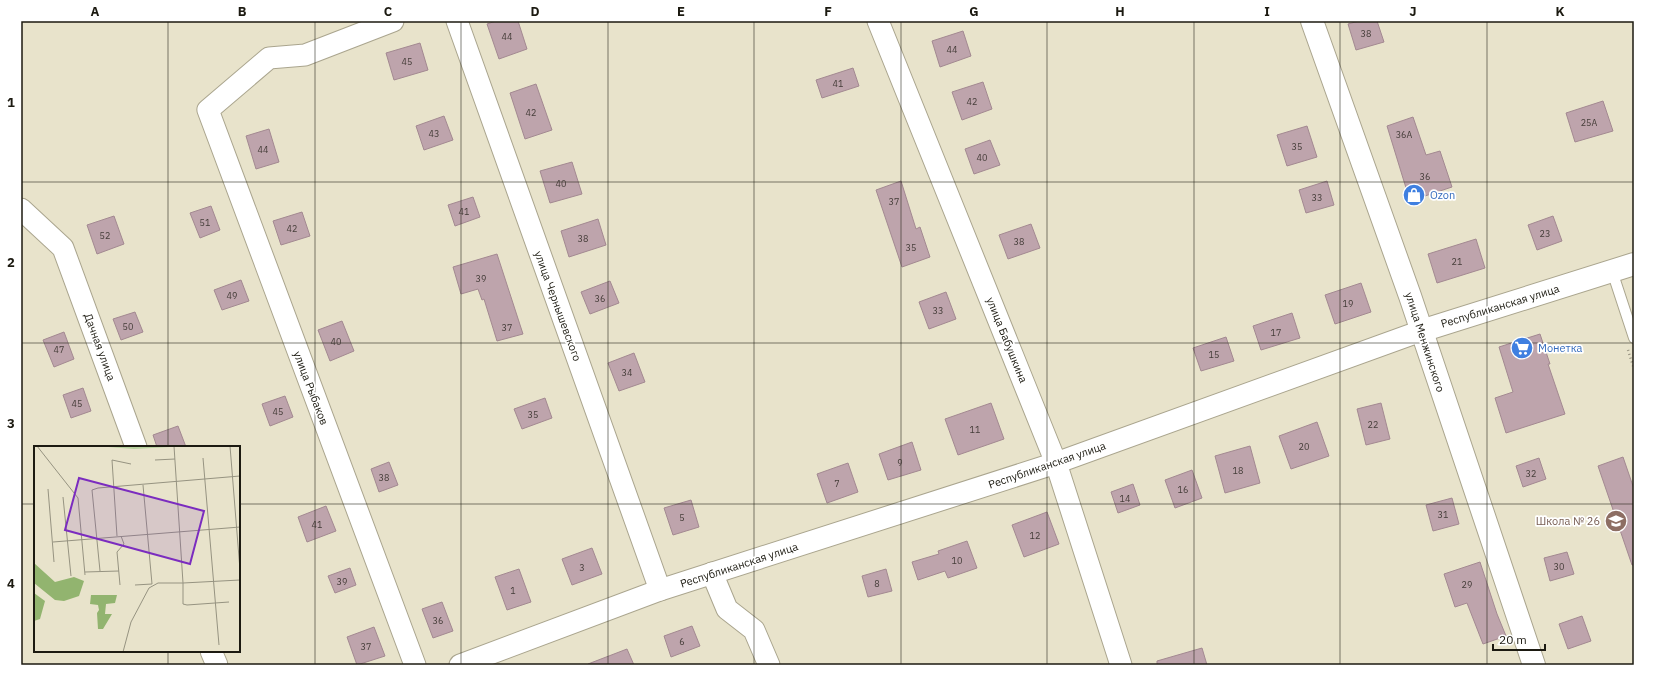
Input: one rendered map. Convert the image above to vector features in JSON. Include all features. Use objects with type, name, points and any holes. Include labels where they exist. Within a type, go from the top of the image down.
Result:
[{"type":"main road","name":"улица Менжинского","points":[[1312,21],[1407,289],[1534,665]]},
{"type":"main road","name":"Республиканская улица","points":[[1421,331],[1634,264]]},
{"type":"street","name":"улица Рыбаков","points":[[393,21],[305,55],[269,58],[208,110],[415,665]]},
{"type":"street","name":"улица Чернышевского","points":[[457,21],[660,590]]},
{"type":"street","name":"улица Бабушкина","points":[[878,21],[1056,463],[1121,665]]},
{"type":"street","name":"Дачная улица","points":[[21,209],[63,248],[136,446]]},
{"type":"street","name":"Республиканская улица","points":[[460,665],[660,590],[1056,463],[1421,331]]},
{"type":"street","points":[[712,573],[727,608],[754,630],[769,665]]},
{"type":"street","points":[[211,652],[216,665]]},
{"type":"lane","points":[[1612,271],[1634,338]]},
{"type":"building","points":[[496,21],[518,21],[527,49],[499,59],[487,24]]},
{"type":"building","points":[[1359,21],[1377,21],[1384,42],[1356,50],[1348,24]]},
{"type":"building","points":[[963,31],[971,56],[940,67],[932,41]]},
{"type":"building","points":[[420,43],[428,70],[394,80],[386,53]]},
{"type":"building","points":[[853,68],[859,86],[822,98],[816,80]]},
{"type":"building","points":[[983,82],[992,109],[962,120],[952,92]]},
{"type":"building","points":[[536,84],[552,130],[525,139],[510,93]]},
{"type":"building","points":[[1603,101],[1613,131],[1575,142],[1566,113]]},
{"type":"building","points":[[444,116],[453,140],[424,150],[416,126]]},
{"type":"building","points":[[1413,117],[1426,155],[1440,151],[1452,187],[1410,201],[1387,126]]},
{"type":"building","points":[[1307,126],[1317,157],[1287,166],[1277,135]]},
{"type":"building","points":[[269,129],[279,162],[256,169],[246,136]]},
{"type":"building","points":[[990,140],[1000,165],[974,174],[965,149]]},
{"type":"building","points":[[572,162],[582,194],[550,203],[540,171]]},
{"type":"building","points":[[901,181],[916,229],[920,227],[930,257],[902,267],[876,190]]},
{"type":"building","points":[[1327,181],[1334,205],[1306,213],[1299,190]]},
{"type":"building","points":[[473,197],[480,217],[455,226],[448,205]]},
{"type":"building","points":[[211,206],[220,230],[200,238],[190,213]]},
{"type":"building","points":[[302,212],[310,236],[281,245],[273,221]]},
{"type":"building","points":[[114,216],[124,244],[97,254],[87,225]]},
{"type":"building","points":[[1553,216],[1562,241],[1537,250],[1528,225]]},
{"type":"building","points":[[598,219],[606,245],[569,257],[561,231]]},
{"type":"building","points":[[1031,224],[1040,248],[1008,259],[999,235]]},
{"type":"building","points":[[1476,239],[1485,268],[1437,283],[1428,254]]},
{"type":"building","points":[[497,254],[523,334],[497,341],[484,299],[482,300],[478,289],[461,294],[453,267]]},
{"type":"building","points":[[241,280],[249,301],[222,310],[214,290]]},
{"type":"building","points":[[610,281],[619,303],[590,314],[581,292]]},
{"type":"building","points":[[1361,283],[1371,312],[1335,324],[1325,295]]},
{"type":"building","points":[[946,292],[956,319],[929,329],[919,302]]},
{"type":"building","points":[[135,312],[143,332],[121,340],[113,319]]},
{"type":"building","points":[[1292,313],[1300,338],[1261,350],[1253,326]]},
{"type":"building","points":[[342,321],[354,351],[330,361],[318,330]]},
{"type":"building","points":[[64,332],[74,359],[54,367],[43,340]]},
{"type":"building","points":[[1540,334],[1550,364],[1548,364],[1565,414],[1506,433],[1495,398],[1513,392],[1499,347]]},
{"type":"building","points":[[1226,337],[1234,361],[1201,371],[1193,348]]},
{"type":"building","points":[[634,353],[645,382],[619,391],[608,363]]},
{"type":"building","points":[[83,388],[91,411],[71,418],[63,395]]},
{"type":"building","points":[[285,396],[293,417],[270,426],[262,404]]},
{"type":"building","points":[[545,398],[552,418],[522,429],[514,409]]},
{"type":"building","points":[[991,403],[1004,439],[958,455],[945,419]]},
{"type":"building","points":[[1381,403],[1390,439],[1366,445],[1357,409]]},
{"type":"building","points":[[1317,422],[1329,456],[1291,469],[1279,436]]},
{"type":"building","points":[[178,426],[186,446],[157,446],[153,435]]},
{"type":"building","points":[[912,442],[921,470],[888,480],[879,454]]},
{"type":"building","points":[[1250,446],[1260,483],[1225,493],[1215,456]]},
{"type":"building","points":[[1623,457],[1634,489],[1634,565],[1632,565],[1598,466]]},
{"type":"building","points":[[1539,458],[1546,479],[1523,487],[1516,466]]},
{"type":"building","points":[[389,462],[398,485],[379,492],[371,469]]},
{"type":"building","points":[[848,463],[858,492],[827,503],[817,474]]},
{"type":"building","points":[[1192,470],[1202,498],[1175,508],[1165,480]]},
{"type":"building","points":[[1133,484],[1140,505],[1118,513],[1111,492]]},
{"type":"building","points":[[1452,498],[1459,524],[1433,531],[1426,505]]},
{"type":"building","points":[[691,500],[699,527],[673,535],[664,508]]},
{"type":"building","points":[[326,506],[336,531],[307,542],[298,517]]},
{"type":"building","points":[[1047,512],[1059,544],[1024,557],[1012,525]]},
{"type":"building","points":[[967,541],[977,568],[948,578],[945,571],[918,580],[912,562],[939,554],[938,551]]},
{"type":"building","points":[[592,548],[602,574],[572,585],[562,559]]},
{"type":"building","points":[[1567,552],[1574,574],[1550,581],[1544,558]]},
{"type":"building","points":[[1480,562],[1506,636],[1483,644],[1467,603],[1455,607],[1444,574]]},
{"type":"building","points":[[350,568],[356,585],[335,593],[328,576]]},
{"type":"building","points":[[519,569],[531,602],[507,610],[495,577]]},
{"type":"building","points":[[886,569],[892,591],[868,597],[862,576]]},
{"type":"building","points":[[442,602],[453,631],[433,638],[422,609]]},
{"type":"building","points":[[1582,616],[1591,641],[1568,649],[1559,624]]},
{"type":"building","points":[[692,626],[700,646],[671,657],[664,636]]},
{"type":"building","points":[[374,627],[385,656],[357,665],[347,637]]},
{"type":"building","points":[[1202,648],[1207,665],[1157,665],[1157,661]]},
{"type":"building","points":[[627,649],[634,665],[588,665],[588,664]]},
{"type":"place","name":"Ozon","points":[[1414,195]]},
{"type":"place","name":"Монетка","points":[[1522,348]]},
{"type":"place","name":"Школа № 26","points":[[1616,521]]}]
